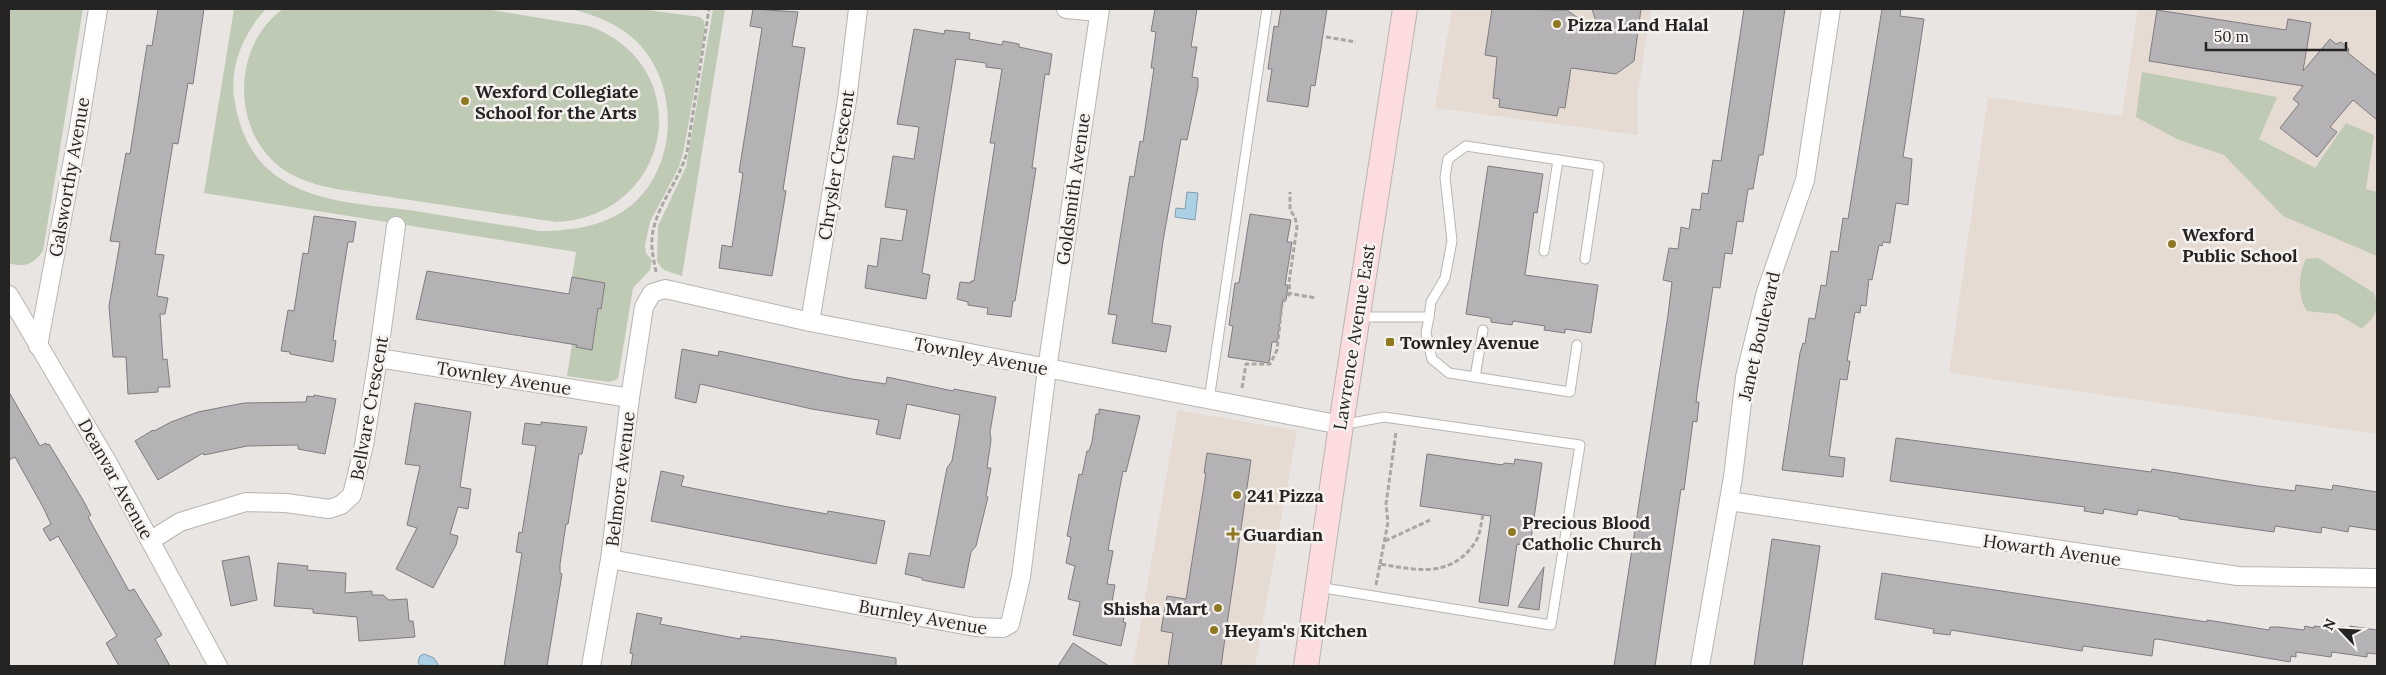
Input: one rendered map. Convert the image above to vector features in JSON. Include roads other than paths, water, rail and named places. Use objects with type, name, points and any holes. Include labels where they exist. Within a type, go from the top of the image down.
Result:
[{"type":"main road","name":"Lawrence Avenue East","points":[[1306,666],[1340,425],[1405,9]]},
{"type":"street","name":"Galsworthy Avenue","points":[[38,346],[78,133],[98,9]]},
{"type":"street","name":"Chrysler Crescent","points":[[810,322],[848,100],[858,9]]},
{"type":"street","points":[[1066,9],[1100,11]]},
{"type":"street","name":"Janet Boulevard","points":[[1700,666],[1729,502],[1745,377],[1766,292],[1805,180],[1830,9]]},
{"type":"street","name":"Goldsmith Avenue","points":[[1047,369],[1100,11]]},
{"type":"street","name":"Bellvare Crescent","points":[[150,541],[180,522],[246,502],[286,503],[329,508],[346,501],[355,487],[378,358],[396,226]]},
{"type":"street","name":"Townley Avenue","points":[[652,293],[665,289],[810,322],[1340,425]]},
{"type":"street","name":"Belmore Avenue","points":[[591,666],[610,559],[630,398],[644,307],[652,293]]},
{"type":"street","name":"Deanvar Avenue","points":[[9,294],[108,462],[218,666]]},
{"type":"street","name":"Townley Avenue","points":[[378,358],[630,398]]},
{"type":"street","name":"Burnley Avenue","points":[[610,559],[975,627],[1004,628],[1010,624],[1013,618],[1021,578],[1047,369]]},
{"type":"street","name":"Howarth Avenue","points":[[1729,502],[2238,576],[2377,578]]},
{"type":"lane","points":[[1208,400],[1267,9]]},
{"type":"lane","points":[[1577,345],[1570,392],[1449,373],[1432,359],[1426,333],[1431,302],[1446,278],[1452,241],[1445,177],[1448,159],[1466,146],[1599,166],[1585,259]]},
{"type":"lane","points":[[1544,252],[1558,160]]},
{"type":"lane","points":[[1357,317],[1429,317]]},
{"type":"lane","points":[[1475,377],[1482,330]]},
{"type":"lane","points":[[1317,587],[1551,625],[1580,445],[1398,419],[1384,418],[1340,425]]},
{"type":"water","points":[[1187,192],[1198,193],[1195,220],[1175,217],[1176,208],[1185,209]]},
{"type":"water","points":[[424,654],[434,658],[439,666],[420,665],[418,662],[420,656]]},
{"type":"place","name":"Pizza Land Halal","points":[[1557,24]]},
{"type":"place","name":"Wexford Collegiate School for the Arts","points":[[465,101]]},
{"type":"place","name":"Wexford Public School","points":[[2172,244]]},
{"type":"place","name":"Townley Avenue","points":[[1390,342]]},
{"type":"place","name":"241 Pizza","points":[[1237,495]]},
{"type":"place","name":"Precious Blood Catholic Church","points":[[1512,532]]},
{"type":"place","name":"Guardian","points":[[1233,534]]},
{"type":"place","name":"Shisha Mart","points":[[1218,608]]},
{"type":"place","name":"Heyam's Kitchen","points":[[1214,630]]}]
